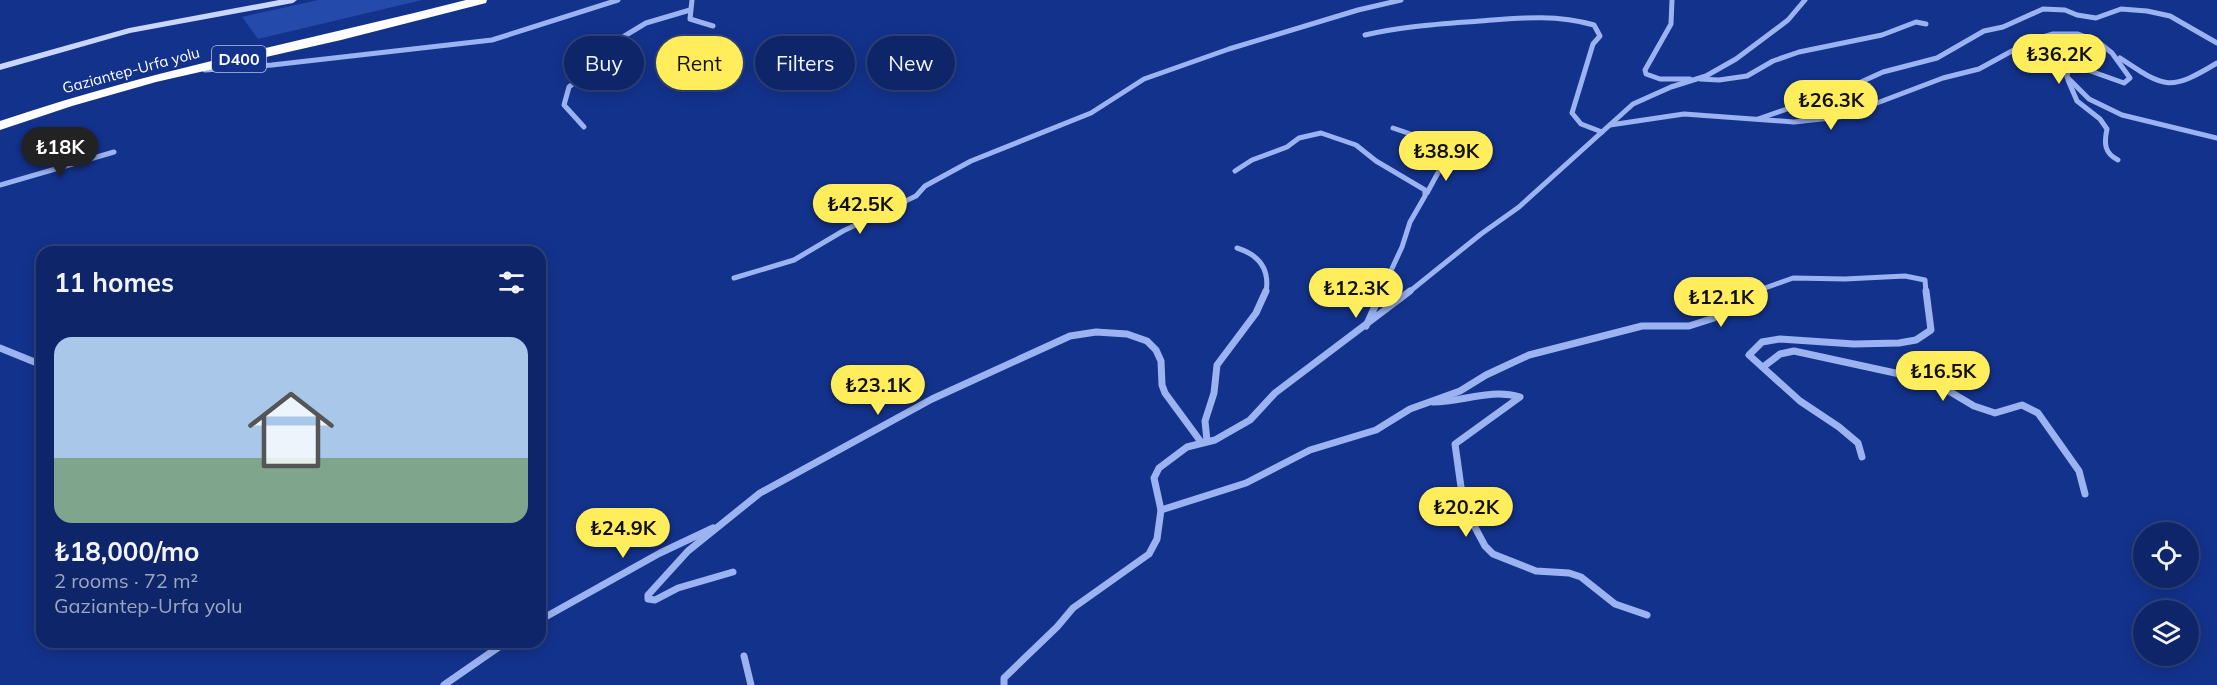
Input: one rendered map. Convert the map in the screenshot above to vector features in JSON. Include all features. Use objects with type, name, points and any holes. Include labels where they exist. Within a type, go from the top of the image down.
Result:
[{"type":"highway","name":"Gaziantep-Urfa yolu","points":[[0,119],[152,73],[461,0]]},
{"type":"highway","name":"Gaziantep-Urfa yolu","points":[[0,126],[112,90],[351,34],[481,0]]},
{"type":"street","points":[[0,67],[129,31],[293,0]]},
{"type":"street","points":[[189,71],[293,63],[492,40],[618,0]]},
{"type":"street","points":[[692,0],[690,20],[713,26]]},
{"type":"street","points":[[734,279],[794,260],[843,231],[916,196],[925,186],[971,161],[1091,113],[1144,79],[1229,49],[1358,10],[1401,0]]},
{"type":"street","points":[[1671,0],[1671,24],[1645,70],[1646,74],[1660,79],[1719,80],[1747,76],[1773,61],[1799,52],[1882,35],[1916,22],[1926,24]]},
{"type":"street","points":[[1004,685],[1004,678],[1058,627],[1073,608],[1149,554],[1157,539],[1161,510],[1154,478],[1159,468],[1170,457],[1237,429],[1250,420],[1275,393],[1365,327],[1481,234],[1519,207],[1633,104],[1696,79],[1736,59],[1763,41],[1788,20],[1805,0]]},
{"type":"street","points":[[1755,120],[1850,87],[1883,72],[1937,58],[1984,31],[2004,27],[2043,9],[2065,10],[2077,15],[2096,18],[2121,9],[2147,11],[2170,16],[2217,43]]},
{"type":"street","points":[[584,127],[564,105],[568,87],[581,77],[593,55],[646,23],[690,10]]},
{"type":"street","points":[[1365,35],[1444,22],[1520,16],[1572,17],[1594,25],[1600,36],[1593,44],[1572,113],[1581,124],[1602,132]]},
{"type":"street","points":[[1609,125],[1680,114],[1755,120],[1828,120],[1866,110],[1891,97],[1939,79],[1986,67],[2028,40],[2060,34],[2089,37],[2156,82],[2167,86],[2188,81],[2217,63]]},
{"type":"street","points":[[2117,56],[2130,78],[2127,82],[2117,82],[2078,68],[2068,69],[2067,77],[2077,101],[2100,119],[2107,129],[2106,151],[2110,157],[2118,160]]},
{"type":"street","points":[[2067,77],[2089,99],[2121,116],[2217,138]]},
{"type":"street","points":[[1365,327],[1402,247],[1410,222],[1440,169],[1443,154],[1438,146],[1427,140],[1393,128]]},
{"type":"street","points":[[1235,171],[1252,160],[1287,147],[1299,138],[1321,133],[1356,145],[1376,161],[1421,186],[1427,193]]},
{"type":"street","points":[[0,185],[114,152]]},
{"type":"street","points":[[1204,442],[1203,421],[1214,394],[1217,365],[1246,326],[1267,290],[1266,268],[1262,261],[1253,253],[1237,248]]},
{"type":"street","points":[[1161,510],[1246,483],[1310,450],[1376,430],[1410,410],[1460,391],[1486,375],[1528,355],[1642,326],[1689,326],[1714,318],[1716,309],[1727,302],[1793,278],[1845,279],[1905,276],[1925,280],[1932,330],[1916,340],[1854,344],[1780,339],[1761,342],[1749,355],[1800,401],[1839,427],[1858,443],[1862,457]]},
{"type":"street","points":[[733,572],[678,588],[655,600],[648,599],[648,594],[661,578],[688,551],[760,493],[932,399],[1070,336],[1081,333],[1127,334],[1148,341],[1156,350],[1161,361],[1162,385],[1165,393],[1204,442]]},
{"type":"street","points":[[0,348],[36,363]]},
{"type":"street","points":[[1763,368],[1780,354],[1794,351],[1932,381],[1974,406],[1995,413],[2022,405],[2038,413],[2079,471],[2085,494]]},
{"type":"street","points":[[1430,402],[1446,403],[1507,392],[1520,397],[1455,444],[1455,459],[1479,540],[1493,554],[1514,564],[1539,572],[1563,572],[1582,578],[1619,607],[1647,615]]},
{"type":"street","points":[[546,617],[668,549],[719,526]]},
{"type":"street","points":[[444,685],[497,648]]},
{"type":"street","points":[[744,656],[751,685]]},
{"type":"shaded area","points":[[318,0],[422,0],[258,39],[242,17]]}]
